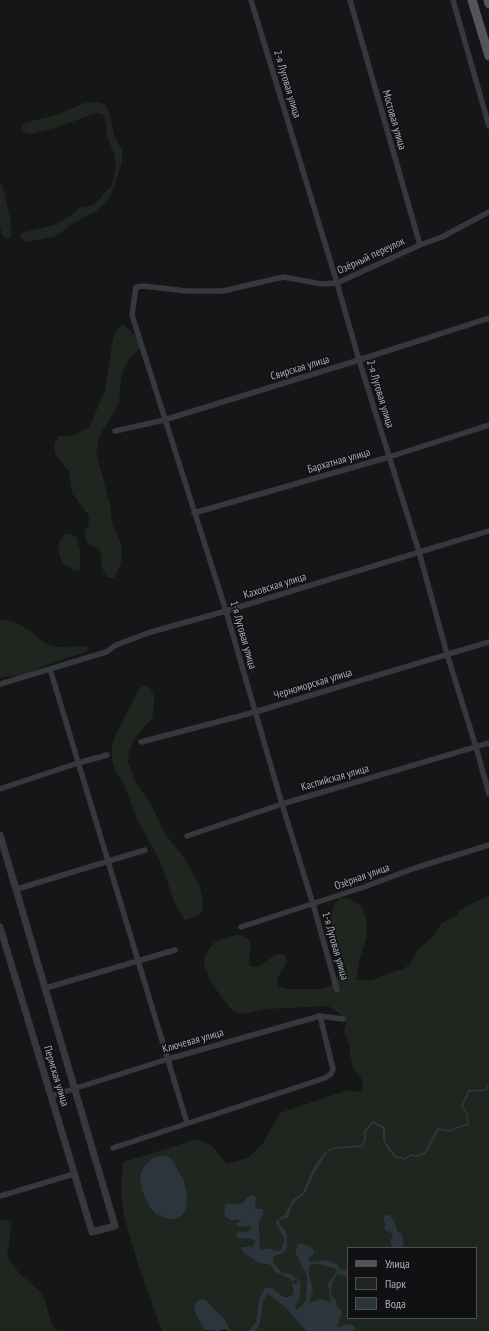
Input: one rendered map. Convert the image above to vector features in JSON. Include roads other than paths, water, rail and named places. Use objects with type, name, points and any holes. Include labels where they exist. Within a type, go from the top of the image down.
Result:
[{"type":"main road","points":[[472,0],[489,56]]},
{"type":"main road","points":[[488,0],[489,4]]},
{"type":"street","name":"2-я Луговая улица","points":[[251,0],[359,360],[419,552],[447,654],[489,794]]},
{"type":"street","name":"Мостовая улица","points":[[350,0],[420,245]]},
{"type":"street","points":[[453,0],[489,126]]},
{"type":"street","name":"Озёрный переулок","points":[[136,287],[144,286],[186,291],[223,291],[283,277],[322,284],[337,283],[420,245],[442,237],[489,212]]},
{"type":"street","name":"1-я Луговая улица","points":[[136,287],[132,315],[164,420],[226,611],[337,990]]},
{"type":"street","name":"Свирская улица","points":[[115,431],[164,420],[489,318]]},
{"type":"street","name":"Бархатная улица","points":[[194,513],[389,457],[489,425]]},
{"type":"street","name":"Каховская улица","points":[[0,684],[106,652],[116,645],[151,632],[226,611],[489,531]]},
{"type":"street","name":"Черноморская улица","points":[[141,742],[255,712],[489,642]]},
{"type":"street","points":[[50,669],[187,1123]]},
{"type":"street","name":"Каспийская улица","points":[[187,836],[282,804],[489,743]]},
{"type":"street","points":[[0,789],[107,755]]},
{"type":"street","points":[[0,835],[75,1089]]},
{"type":"street","name":"Озёрная улица","points":[[241,927],[313,904],[415,868],[489,845]]},
{"type":"street","points":[[16,889],[145,850]]},
{"type":"street","name":"Пермская улица","points":[[0,927],[92,1232],[115,1226],[75,1089]]},
{"type":"street","points":[[46,988],[175,950]]},
{"type":"street","points":[[113,1148],[325,1078],[331,1074],[333,1068],[320,1016]]},
{"type":"street","name":"Ключевая улица","points":[[51,1096],[168,1059],[320,1016],[344,1019]]},
{"type":"street","points":[[0,1196],[74,1174]]},
{"type":"water","points":[[338,1147],[329,1151],[323,1159],[306,1192],[292,1205],[288,1218],[279,1221],[287,1235],[287,1247],[284,1253],[274,1256],[273,1261],[281,1272],[292,1274],[300,1281],[300,1297],[295,1306],[297,1309],[306,1299],[307,1276],[295,1252],[299,1243],[313,1249],[314,1253],[309,1259],[310,1262],[327,1260],[338,1265],[340,1270],[347,1268],[347,1277],[337,1274],[331,1287],[332,1297],[336,1300],[337,1306],[342,1313],[337,1327],[349,1324],[354,1326],[356,1329],[354,1331],[306,1331],[285,1307],[268,1294],[263,1301],[260,1324],[256,1331],[248,1331],[256,1322],[259,1300],[264,1289],[268,1287],[272,1288],[284,1297],[288,1297],[292,1295],[294,1291],[291,1283],[296,1284],[298,1282],[296,1280],[292,1281],[289,1278],[275,1272],[271,1265],[258,1263],[243,1252],[241,1249],[242,1247],[253,1246],[255,1241],[251,1239],[238,1238],[235,1233],[249,1231],[252,1228],[250,1226],[238,1227],[236,1224],[241,1220],[230,1220],[226,1217],[224,1212],[225,1205],[243,1203],[247,1197],[251,1195],[255,1196],[255,1208],[262,1209],[264,1213],[259,1222],[260,1250],[268,1248],[277,1251],[281,1250],[284,1239],[275,1222],[285,1214],[292,1200],[302,1193],[320,1158],[329,1149]],"holes":[[[316,1264],[334,1268],[337,1271],[328,1284],[331,1302],[320,1299],[309,1303],[313,1289],[309,1266]]]},
{"type":"water","points":[[163,1155],[171,1158],[184,1181],[187,1195],[186,1210],[182,1215],[175,1219],[168,1219],[156,1214],[150,1207],[142,1191],[140,1177],[143,1167],[153,1158]]},
{"type":"water","points":[[385,1215],[389,1215],[394,1220],[398,1231],[402,1234],[404,1247],[392,1247],[390,1243],[393,1234],[384,1230],[385,1224],[383,1218]]},
{"type":"water","points":[[199,1300],[205,1300],[224,1318],[231,1331],[226,1329],[217,1331],[205,1330],[197,1317],[194,1307]]},
{"type":"waterway","points":[[336,1148],[363,1146],[365,1131],[373,1122],[384,1128],[384,1140],[396,1157],[405,1159],[411,1155],[417,1156],[425,1153],[438,1129],[448,1131],[468,1124],[467,1114],[462,1106],[469,1091],[485,1090],[489,1085]]}]
